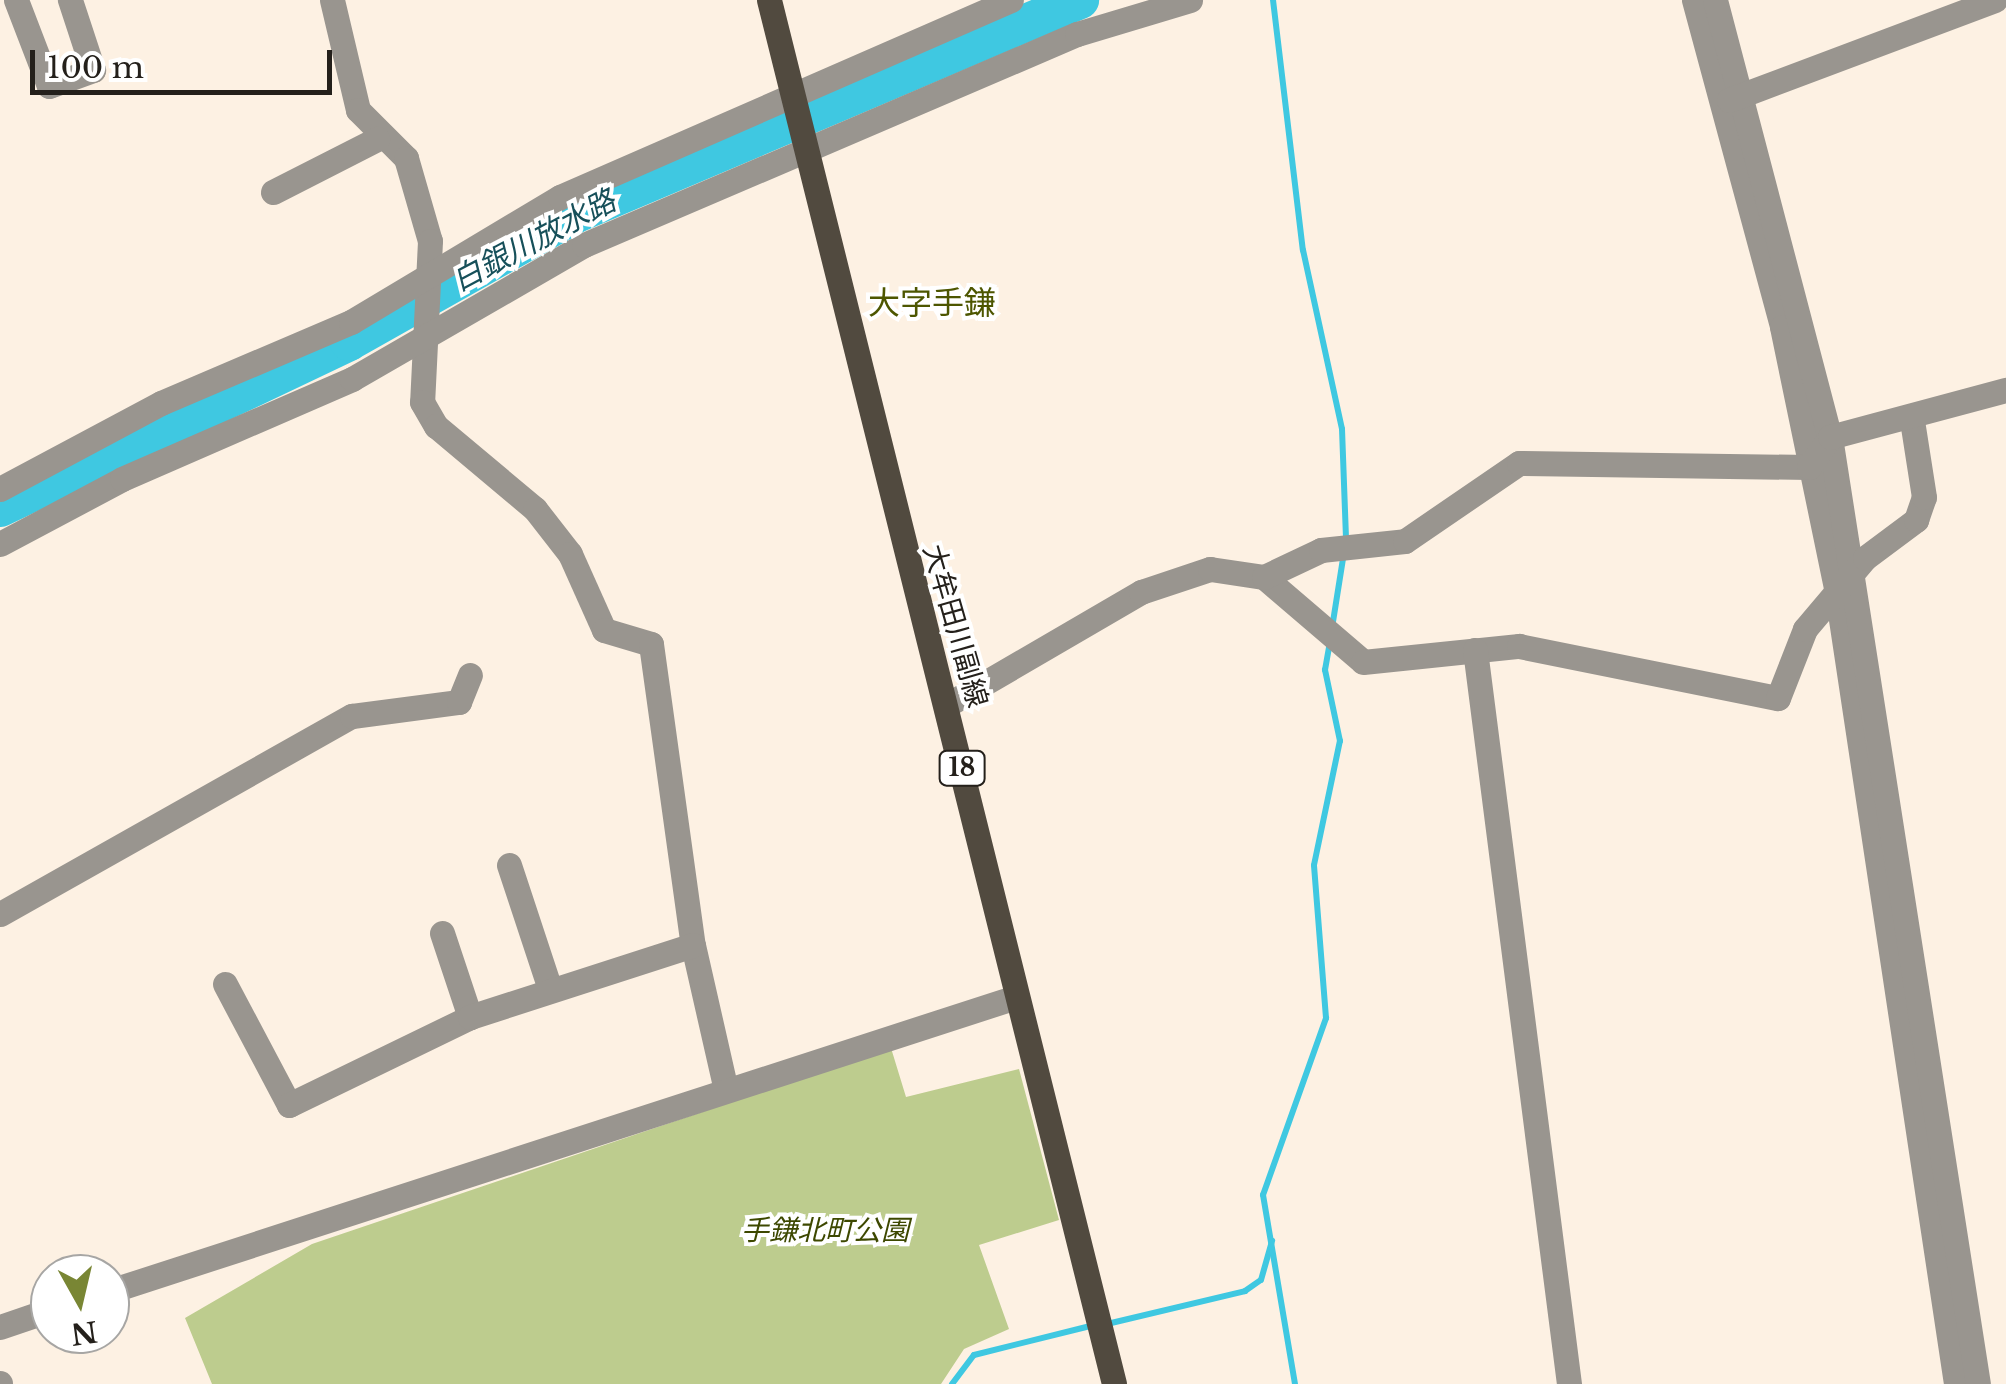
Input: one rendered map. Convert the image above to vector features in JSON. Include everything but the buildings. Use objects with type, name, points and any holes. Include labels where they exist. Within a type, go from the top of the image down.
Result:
[{"type":"main road","name":"大牟田川副線","points":[[770,0],[948,705],[1014,998],[1114,1384]]},
{"type":"street","points":[[16,0],[49,86],[93,70],[70,0]]},
{"type":"street","points":[[332,0],[342,62],[377,138],[406,158],[435,272],[422,402],[436,426],[536,509],[570,554],[604,630],[651,644],[693,944],[726,1090]]},
{"type":"street","points":[[0,489],[435,272],[560,197],[1011,0]]},
{"type":"street","points":[[0,544],[427,339],[584,245],[1077,34],[1160,4],[1190,0]]},
{"type":"street","points":[[1694,0],[1732,98],[1830,437],[1978,1384]]},
{"type":"street","points":[[1716,0],[1732,98],[1837,593],[1956,1384]]},
{"type":"street","points":[[1732,98],[1995,0]]},
{"type":"street","points":[[273,192],[377,138]]},
{"type":"street","points":[[1809,466],[1830,437],[1912,420],[2006,390]]},
{"type":"street","points":[[1264,577],[1364,662],[1519,646],[1778,698],[1805,629],[1854,572],[1916,520],[1924,497],[1912,420]]},
{"type":"street","points":[[948,705],[1141,592],[1210,570],[1264,577],[1321,550],[1405,541],[1519,463],[1809,466]]},
{"type":"street","points":[[1474,650],[1569,1384]]},
{"type":"street","points":[[0,914],[352,716],[459,702],[470,675]]},
{"type":"street","points":[[509,864],[549,986]]},
{"type":"street","points":[[442,934],[470,1017]]},
{"type":"street","points":[[225,984],[289,1106],[470,1017],[549,986],[693,944]]},
{"type":"street","points":[[130,1284],[1014,998]]},
{"type":"street","points":[[0,1327],[30,1317]]},
{"type":"green space","name":"手鎌北町公園","points":[[891,1048],[906,1097],[1019,1069],[1059,1220],[979,1245],[1009,1329],[964,1349],[941,1384],[212,1384],[185,1318],[312,1244]]},
{"type":"waterway","name":"白銀川放水路","points":[[0,508],[349,342],[574,215],[1080,0]]},
{"type":"waterway","points":[[1273,0],[1303,250],[1342,429],[1346,539]]},
{"type":"waterway","points":[[1332,628],[1344,552]]},
{"type":"waterway","points":[[1295,1384],[1263,1195],[1326,1018],[1314,865],[1340,741],[1325,670],[1330,641]]},
{"type":"waterway","points":[[1107,1324],[1245,1291],[1261,1280],[1272,1241]]},
{"type":"waterway","points":[[952,1384],[974,1355],[1094,1325]]},
{"type":"district","name":"大字手鎌","points":[[932,303]]}]
